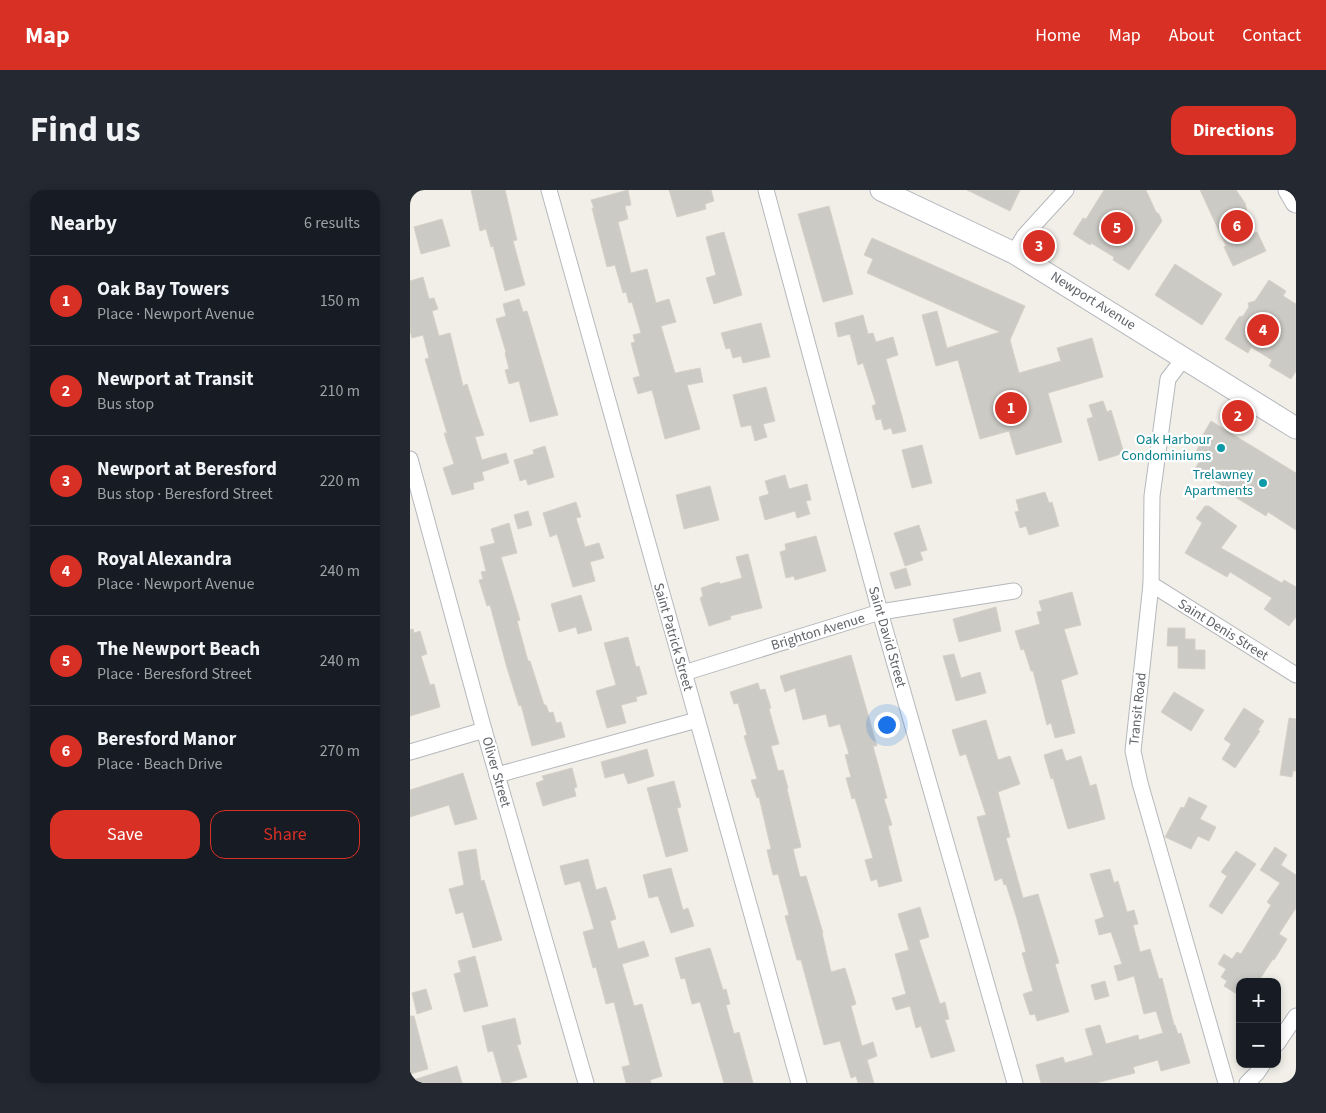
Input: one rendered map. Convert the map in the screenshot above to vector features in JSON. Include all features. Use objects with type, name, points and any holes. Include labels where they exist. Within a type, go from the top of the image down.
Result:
[{"type":"street","name":"Saint Patrick Street","points":[[549,190],[799,1083]]},
{"type":"street","name":"Saint David Street","points":[[766,190],[880,612],[1015,1083]]},
{"type":"street","name":"Newport Avenue","points":[[881,190],[1014,253],[1296,428]]},
{"type":"street","points":[[1014,253],[1024,236],[1066,190]]},
{"type":"street","points":[[1289,190],[1296,202]]},
{"type":"street","name":"Transit Road","points":[[1184,358],[1168,379],[1152,496],[1150,584],[1133,751],[1226,1083]]},
{"type":"street","name":"Oliver Street","points":[[410,459],[484,730],[586,1083]]},
{"type":"street","name":"Saint Denis Street","points":[[1150,584],[1296,675]]},
{"type":"street","name":"Brighton Avenue","points":[[684,673],[880,612],[1014,591]]},
{"type":"street","points":[[497,775],[697,720]]},
{"type":"street","points":[[410,752],[484,730]]},
{"type":"street","points":[[1281,1038],[1296,1016]]},
{"type":"street","points":[[1246,1083],[1259,1068]]},
{"type":"building","points":[[471,190],[505,190],[517,240],[513,241],[525,285],[505,291],[493,246],[491,247],[486,229],[480,231]]},
{"type":"building","points":[[628,190],[631,205],[625,206],[628,219],[618,222],[631,273],[647,269],[656,303],[669,299],[676,322],[661,326],[675,373],[700,368],[703,382],[687,385],[700,429],[665,439],[652,390],[638,394],[633,378],[640,376],[631,343],[635,342],[633,335],[641,333],[632,302],[629,303],[626,292],[623,293],[615,265],[607,267],[592,208],[594,208],[591,200]]},
{"type":"building","points":[[669,190],[711,190],[714,201],[705,204],[706,209],[677,217]]},
{"type":"building","points":[[967,190],[1020,190],[1010,211]]},
{"type":"building","points":[[1104,190],[1146,190],[1162,221],[1129,270],[1113,260],[1114,257],[1073,234],[1083,218],[1086,219]]},
{"type":"building","points":[[1200,190],[1236,190],[1245,203],[1252,234],[1257,232],[1266,251],[1233,266],[1224,247],[1226,246]]},
{"type":"building","points":[[829,206],[853,294],[823,302],[798,214]]},
{"type":"building","points":[[442,219],[450,246],[421,254],[414,227]]},
{"type":"building","points":[[724,232],[742,295],[714,304],[706,278],[716,275],[706,237]]},
{"type":"building","points":[[872,238],[1025,306],[1010,340],[1019,373],[1061,361],[1057,348],[1092,338],[1103,377],[1048,393],[1062,442],[1016,455],[1009,431],[980,439],[958,360],[936,366],[922,315],[937,311],[947,348],[1000,332],[867,273],[873,259],[864,255]]},
{"type":"building","points":[[1175,264],[1222,294],[1202,325],[1155,295]]},
{"type":"building","points":[[423,277],[429,299],[434,298],[438,309],[432,311],[439,336],[450,333],[463,386],[467,384],[484,435],[475,437],[482,460],[506,453],[509,463],[482,472],[484,480],[473,483],[474,489],[452,495],[443,468],[454,464],[444,433],[447,433],[425,359],[429,358],[423,335],[412,338],[410,330],[410,281]]},
{"type":"building","points":[[1269,280],[1286,291],[1283,296],[1296,304],[1296,371],[1291,379],[1269,366],[1272,360],[1251,347],[1248,353],[1225,339],[1239,317],[1243,316],[1249,307],[1248,303],[1255,301]]},
{"type":"building","points":[[519,299],[523,312],[527,311],[558,415],[530,422],[519,381],[509,384],[505,370],[509,369],[506,352],[496,319],[506,316],[503,304]]},
{"type":"building","points":[[863,315],[868,334],[873,333],[876,342],[893,337],[898,355],[886,359],[906,431],[893,434],[891,428],[884,430],[881,419],[876,420],[872,406],[876,404],[863,363],[858,365],[850,334],[838,337],[835,323]]},
{"type":"building","points":[[761,323],[770,357],[743,363],[741,356],[733,358],[730,348],[726,349],[721,333]]},
{"type":"building","points":[[766,387],[775,421],[763,424],[767,437],[755,441],[751,425],[741,427],[733,395]]},
{"type":"building","points":[[1103,401],[1107,412],[1111,410],[1124,453],[1099,461],[1087,419],[1093,417],[1089,405]]},
{"type":"building","points":[[1211,421],[1296,473],[1296,530],[1268,512],[1266,516],[1232,495],[1234,493],[1195,469],[1199,462],[1196,460],[1199,456],[1195,453]]},
{"type":"building","points":[[922,445],[932,483],[912,488],[902,450]]},
{"type":"building","points":[[545,446],[554,477],[528,485],[526,479],[520,481],[514,460],[534,454],[533,450]]},
{"type":"building","points":[[785,475],[789,489],[807,484],[811,500],[806,501],[810,514],[797,518],[795,511],[765,520],[759,497],[769,494],[765,481]]},
{"type":"building","points":[[710,486],[719,520],[684,529],[676,495]]},
{"type":"building","points":[[1045,492],[1049,503],[1052,502],[1059,526],[1029,535],[1026,526],[1020,528],[1015,512],[1019,511],[1016,500]]},
{"type":"building","points":[[576,502],[581,517],[576,518],[585,547],[599,543],[604,558],[590,562],[595,581],[573,587],[557,534],[550,537],[543,513]]},
{"type":"building","points":[[1205,506],[1209,506],[1237,526],[1221,548],[1282,583],[1284,580],[1296,587],[1296,617],[1289,626],[1264,609],[1272,598],[1230,572],[1227,577],[1185,553],[1202,523],[1196,518]]},
{"type":"building","points":[[528,511],[532,525],[518,529],[514,515]]},
{"type":"building","points":[[509,523],[517,553],[501,557],[520,620],[517,621],[528,661],[530,661],[544,705],[546,705],[549,713],[553,712],[556,723],[561,722],[565,737],[532,746],[521,705],[519,706],[507,668],[490,605],[487,606],[479,580],[483,579],[481,572],[486,571],[480,547],[495,543],[491,529]]},
{"type":"building","points":[[919,525],[927,550],[920,552],[923,560],[905,566],[894,533]]},
{"type":"building","points":[[816,536],[826,571],[795,580],[794,576],[786,578],[780,552],[786,550],[785,544]]},
{"type":"building","points":[[748,554],[762,608],[730,616],[731,619],[709,626],[700,598],[703,596],[701,588],[719,582],[720,584],[742,578],[736,557]]},
{"type":"building","points":[[906,568],[911,585],[895,589],[890,573]]},
{"type":"building","points":[[1072,592],[1081,625],[1064,629],[1078,674],[1061,680],[1075,733],[1055,738],[1051,723],[1047,725],[1033,671],[1031,671],[1024,649],[1021,650],[1015,631],[1040,624],[1037,612],[1042,611],[1039,601]]},
{"type":"building","points":[[581,595],[592,630],[578,634],[576,627],[559,632],[551,604]]},
{"type":"building","points":[[996,607],[1001,631],[959,642],[953,619]]},
{"type":"building","points":[[1168,628],[1185,628],[1185,639],[1195,639],[1195,650],[1205,650],[1205,669],[1178,668],[1178,646],[1167,646]]},
{"type":"building","points":[[413,629],[414,633],[420,631],[427,654],[421,656],[430,685],[434,684],[440,707],[410,716],[410,630]]},
{"type":"building","points":[[628,637],[636,667],[639,666],[647,694],[636,697],[637,701],[621,705],[626,723],[607,728],[596,691],[616,685],[604,643]]},
{"type":"building","points":[[954,654],[961,678],[980,672],[986,693],[956,701],[943,656]]},
{"type":"building","points":[[851,655],[877,746],[873,746],[887,798],[884,799],[892,825],[888,826],[902,881],[879,887],[877,879],[871,881],[865,860],[873,858],[855,798],[852,799],[846,778],[851,777],[845,755],[849,754],[840,724],[829,727],[826,714],[803,720],[795,688],[785,692],[780,676]]},
{"type":"building","points":[[758,683],[760,690],[765,689],[779,744],[771,746],[778,771],[783,770],[788,788],[801,847],[793,849],[800,877],[806,876],[823,933],[831,972],[845,968],[856,1004],[851,1006],[862,1046],[873,1042],[877,1056],[867,1060],[874,1083],[858,1083],[856,1076],[851,1078],[840,1041],[824,1045],[801,960],[797,960],[785,916],[789,915],[778,874],[773,875],[767,850],[771,849],[759,797],[757,798],[751,780],[757,779],[744,736],[747,735],[738,703],[734,704],[730,692]]},
{"type":"building","points":[[1174,692],[1204,710],[1191,731],[1161,712]]},
{"type":"building","points":[[1244,708],[1264,721],[1258,730],[1260,731],[1235,768],[1222,759],[1231,744],[1224,739]]},
{"type":"building","points":[[1289,718],[1296,719],[1296,771],[1293,771],[1292,777],[1280,775]]},
{"type":"building","points":[[986,720],[998,760],[1010,756],[1020,784],[998,792],[1010,837],[1006,838],[1023,898],[1038,894],[1059,963],[1055,964],[1069,1012],[1037,1021],[1035,1014],[1030,1015],[1023,994],[1033,991],[1022,953],[1026,952],[1017,919],[1006,884],[1004,885],[1002,878],[995,881],[977,817],[986,815],[966,754],[960,756],[952,730]]},
{"type":"building","points":[[647,749],[654,776],[628,784],[624,773],[605,778],[601,762]]},
{"type":"building","points":[[1062,749],[1066,761],[1081,756],[1090,786],[1096,784],[1105,819],[1068,829],[1044,755]]},
{"type":"building","points":[[572,768],[577,787],[574,788],[576,796],[543,806],[536,783],[544,780],[542,776]]},
{"type":"building","points":[[463,773],[477,819],[455,825],[449,805],[410,817],[410,790]]},
{"type":"building","points":[[674,781],[681,807],[677,808],[688,851],[666,857],[647,788]]},
{"type":"building","points":[[1189,797],[1207,806],[1200,819],[1216,827],[1209,841],[1198,836],[1191,849],[1165,837],[1181,807],[1184,808]]},
{"type":"building","points":[[1275,847],[1287,855],[1281,865],[1296,875],[1296,908],[1279,934],[1287,939],[1274,960],[1261,978],[1236,978],[1236,994],[1224,986],[1227,981],[1221,977],[1226,969],[1218,964],[1224,954],[1232,959],[1237,952],[1241,954],[1271,905],[1267,902],[1280,883],[1260,870]]},
{"type":"building","points":[[476,849],[481,881],[484,880],[502,940],[473,948],[463,912],[456,914],[449,889],[464,885],[458,852]]},
{"type":"building","points":[[1236,851],[1256,864],[1222,914],[1209,906],[1227,876],[1221,872]]},
{"type":"building","points":[[588,859],[596,890],[606,887],[616,919],[610,921],[618,949],[644,941],[649,956],[622,964],[634,1006],[642,1004],[662,1076],[650,1080],[651,1083],[626,1083],[622,1067],[630,1065],[614,1002],[606,1004],[596,967],[593,968],[583,932],[594,929],[580,881],[565,885],[560,866]]},
{"type":"building","points":[[671,868],[683,910],[688,908],[694,926],[671,933],[658,896],[649,898],[643,875]]},
{"type":"building","points":[[1110,869],[1114,883],[1118,881],[1127,912],[1134,910],[1138,924],[1133,925],[1140,952],[1150,949],[1159,979],[1162,978],[1174,1025],[1178,1034],[1181,1033],[1190,1063],[1161,1071],[1158,1060],[1133,1067],[1135,1073],[1096,1083],[1041,1083],[1036,1065],[1063,1057],[1065,1063],[1093,1055],[1085,1029],[1100,1025],[1106,1044],[1138,1035],[1139,1040],[1163,1033],[1156,1011],[1144,1014],[1134,976],[1118,981],[1114,966],[1122,964],[1111,932],[1099,935],[1095,920],[1104,917],[1090,874]]},
{"type":"building","points":[[920,907],[929,937],[919,940],[940,1004],[945,1002],[949,1019],[945,1020],[955,1051],[931,1058],[921,1026],[916,1028],[910,1006],[896,1010],[892,998],[906,994],[895,954],[909,950],[898,914]]},
{"type":"building","points":[[710,948],[723,990],[726,989],[730,1004],[726,1005],[734,1034],[739,1032],[753,1083],[724,1083],[700,1002],[692,1004],[685,978],[681,979],[675,958]]},
{"type":"building","points":[[475,956],[488,1006],[464,1012],[454,974],[461,972],[458,961]]},
{"type":"building","points":[[1105,981],[1109,996],[1095,1000],[1091,985]]},
{"type":"building","points":[[426,989],[432,1009],[417,1014],[412,993]]},
{"type":"building","points":[[410,1016],[414,1016],[428,1069],[410,1074]]},
{"type":"building","points":[[515,1018],[521,1044],[517,1045],[527,1077],[502,1083],[493,1051],[488,1052],[482,1026]]},
{"type":"building","points":[[457,1066],[462,1083],[413,1083],[413,1080]]},
{"type":"place","name":"Beresford Manor","points":[[1237,226]]},
{"type":"place","name":"The Newport Beach","points":[[1117,228]]},
{"type":"place","name":"Newport at Beresford","points":[[1039,246]]},
{"type":"place","name":"Royal Alexandra","points":[[1263,330]]},
{"type":"place","name":"Oak Bay Towers","points":[[1011,408]]},
{"type":"place","name":"Newport at Transit","points":[[1238,416]]},
{"type":"place","name":"Oak Harbour Condominiums","points":[[1221,448]]},
{"type":"place","name":"Trelawney Apartments","points":[[1263,483]]}]
